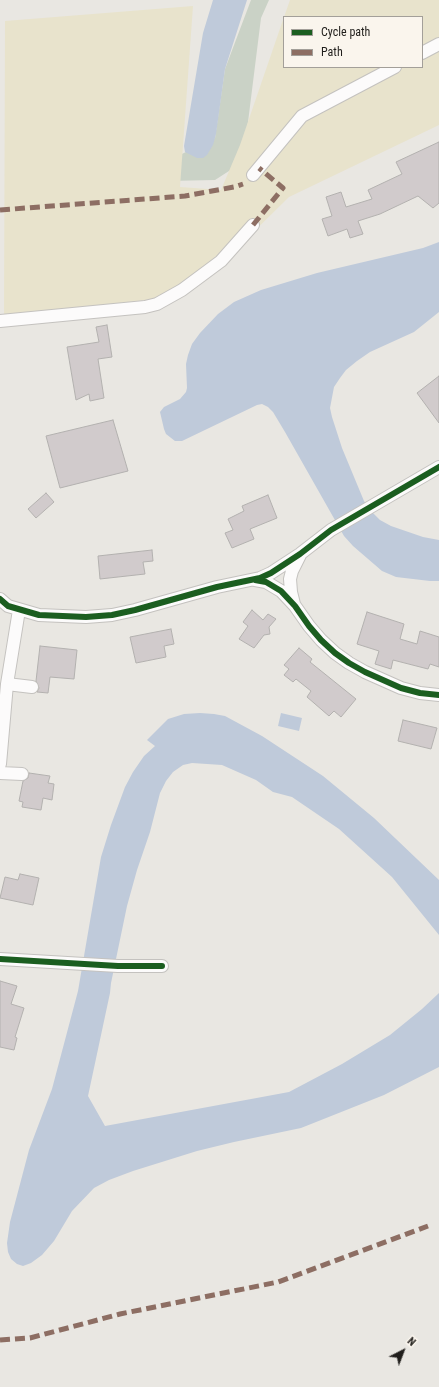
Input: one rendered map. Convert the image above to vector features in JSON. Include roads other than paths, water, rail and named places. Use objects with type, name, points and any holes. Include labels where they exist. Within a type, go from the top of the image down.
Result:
[{"type":"street","points":[[423,52],[439,44]]},
{"type":"street","points":[[253,175],[302,116],[393,68]]},
{"type":"street","points":[[0,321],[145,307],[157,304],[182,290],[221,261],[253,225]]},
{"type":"street","points":[[232,583],[266,576],[312,546],[331,530],[439,467]]},
{"type":"street","points":[[295,606],[291,592],[290,579],[293,568],[300,554]]},
{"type":"street","points":[[0,598],[8,606],[18,610],[45,616],[86,617],[112,615],[152,606],[232,583],[251,580],[266,582],[281,591],[295,606],[321,640],[349,663],[371,676],[401,688],[420,693],[439,694]]},
{"type":"street","points":[[0,764],[7,684],[18,610]]},
{"type":"street","points":[[7,684],[32,687]]},
{"type":"street","points":[[0,773],[22,774]]},
{"type":"street","points":[[0,959],[60,964],[162,966]]},
{"type":"water","points":[[213,0],[247,0],[225,69],[216,134],[213,145],[207,155],[203,158],[197,158],[185,152],[184,146],[203,33]]},
{"type":"water","points":[[439,242],[439,312],[414,332],[370,352],[346,370],[334,387],[330,408],[342,448],[364,501],[371,511],[380,520],[391,526],[423,537],[439,540],[439,581],[430,581],[396,577],[382,571],[353,546],[344,536],[285,432],[273,412],[268,407],[262,404],[257,405],[182,441],[175,441],[166,434],[160,412],[164,407],[180,399],[186,392],[186,364],[192,344],[218,314],[234,302],[261,290],[317,273],[423,248]]},
{"type":"water","points":[[200,713],[225,716],[262,736],[323,776],[374,818],[439,880],[439,935],[392,877],[339,829],[292,797],[273,792],[256,780],[222,765],[192,763],[183,765],[173,772],[166,781],[160,793],[150,832],[127,906],[88,1096],[105,1126],[289,1092],[342,1064],[390,1035],[439,993],[439,1067],[384,1095],[301,1128],[197,1151],[109,1180],[94,1188],[72,1211],[54,1241],[42,1255],[31,1263],[23,1266],[17,1264],[11,1259],[8,1252],[7,1243],[10,1222],[29,1150],[52,1089],[78,991],[101,857],[111,825],[125,787],[133,772],[144,756],[155,746],[147,740],[168,719],[184,714]]},
{"type":"water","points":[[281,713],[302,718],[299,731],[278,726]]}]
